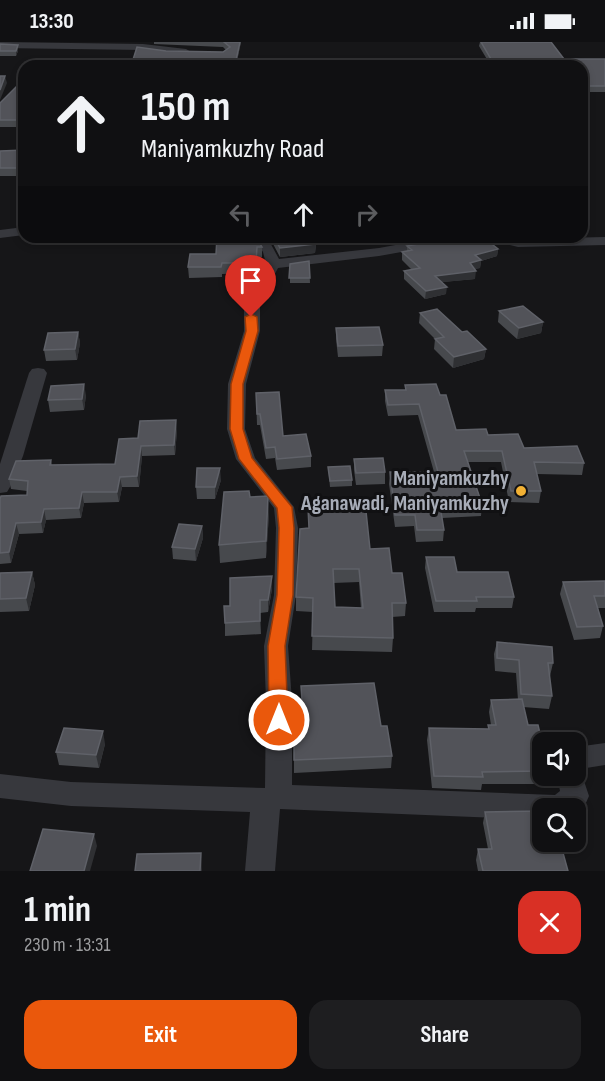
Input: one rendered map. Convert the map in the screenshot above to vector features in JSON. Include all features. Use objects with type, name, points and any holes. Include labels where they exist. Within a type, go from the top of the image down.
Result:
[{"type":"street","points":[[156,49],[166,42]]},
{"type":"street","points":[[0,45],[194,52]]},
{"type":"street","points":[[0,234],[18,232]]},
{"type":"street","points":[[588,241],[605,241]]},
{"type":"street","points":[[260,871],[277,777],[279,700],[276,646],[285,595],[287,528],[284,507],[246,459],[236,429],[237,384],[252,331],[252,303],[273,264],[270,252],[264,243]]},
{"type":"street","points":[[273,264],[379,252],[429,243]]},
{"type":"street","points":[[0,487],[14,456],[38,373]]},
{"type":"street","points":[[586,757],[605,754]]},
{"type":"street","points":[[0,786],[71,794],[560,808],[575,796],[572,786]]},
{"type":"building","points":[[224,42],[240,42],[236,60],[133,60],[137,47],[166,51],[223,52],[230,47]]},
{"type":"building","points":[[481,42],[551,42],[564,59],[605,59],[605,86],[588,86],[588,60],[492,60]]},
{"type":"building","points":[[0,44],[18,45],[16,51],[0,51]]},
{"type":"building","points":[[0,76],[5,76],[0,90]]},
{"type":"building","points":[[18,85],[18,120],[0,120],[0,103]]},
{"type":"building","points":[[18,150],[18,168],[0,168],[0,151]]},
{"type":"building","points":[[217,243],[260,243],[262,247],[257,247],[256,263],[222,263],[221,267],[188,267],[190,254],[216,254]]},
{"type":"building","points":[[277,243],[316,244],[280,248]]},
{"type":"building","points":[[424,243],[490,243],[498,249],[475,255],[481,260],[470,263],[476,271],[435,276],[447,287],[426,291],[404,271],[420,268],[402,252],[412,250],[407,246]]},
{"type":"building","points":[[309,261],[310,278],[289,278],[290,264]]},
{"type":"building","points":[[523,306],[543,322],[519,328],[499,311]]},
{"type":"building","points":[[437,309],[462,332],[467,331],[486,349],[454,357],[435,339],[444,337],[420,313]]},
{"type":"building","points":[[379,327],[383,345],[338,346],[336,328]]},
{"type":"building","points":[[78,332],[75,349],[44,350],[48,333]]},
{"type":"building","points":[[84,384],[82,399],[48,400],[51,386]]},
{"type":"building","points":[[436,384],[440,395],[446,395],[456,430],[486,429],[488,435],[518,434],[524,448],[577,446],[584,463],[534,462],[541,491],[511,491],[502,451],[464,451],[482,504],[440,506],[444,530],[417,530],[415,515],[395,515],[390,472],[438,472],[419,404],[388,405],[385,390],[406,390],[405,385]]},
{"type":"building","points":[[279,392],[283,436],[306,434],[311,456],[277,459],[275,447],[266,448],[260,414],[257,414],[256,393]]},
{"type":"building","points":[[176,420],[174,445],[141,446],[137,476],[120,477],[117,492],[82,492],[79,508],[44,509],[41,522],[16,523],[9,552],[0,553],[1,496],[27,495],[28,481],[9,479],[16,461],[51,460],[50,465],[115,464],[119,439],[138,438],[140,421]]},
{"type":"building","points":[[383,458],[385,472],[356,473],[354,459]]},
{"type":"building","points":[[350,466],[352,480],[330,481],[328,467]]},
{"type":"building","points":[[197,468],[220,468],[215,487],[196,487]]},
{"type":"building","points":[[249,491],[250,497],[268,496],[266,541],[219,545],[224,492]]},
{"type":"building","points":[[361,499],[361,502],[365,502],[370,549],[389,548],[392,573],[402,573],[406,603],[392,603],[393,638],[312,636],[313,598],[296,597],[300,529],[309,528],[308,507],[339,507],[338,500]],"holes":[[[333,569],[359,569],[363,608],[335,607]]]},
{"type":"building","points":[[179,524],[202,526],[195,549],[172,547]]},
{"type":"building","points":[[426,557],[454,557],[457,572],[508,572],[514,597],[476,597],[477,601],[436,601]]},
{"type":"building","points":[[32,572],[26,598],[0,599],[0,573]]},
{"type":"building","points":[[272,576],[268,600],[260,600],[260,621],[225,623],[224,606],[230,606],[230,578]]},
{"type":"building","points":[[605,581],[605,596],[594,596],[603,626],[577,627],[563,582]]},
{"type":"building","points":[[497,642],[552,647],[553,663],[548,663],[552,696],[521,694],[519,660],[497,658]]},
{"type":"building","points":[[374,683],[381,726],[387,726],[392,756],[294,760],[294,729],[304,728],[301,686]]},
{"type":"building","points":[[522,699],[528,725],[538,725],[540,732],[532,732],[532,771],[482,772],[483,777],[434,776],[429,728],[489,729],[488,725],[496,725],[491,700]]},
{"type":"building","points":[[64,728],[103,731],[96,755],[56,752]]},
{"type":"building","points":[[532,811],[532,852],[563,852],[568,871],[483,871],[478,849],[492,849],[485,812]]},
{"type":"building","points":[[43,829],[94,834],[84,871],[30,871]]},
{"type":"building","points":[[201,853],[200,871],[135,871],[137,854]]},
{"type":"place","name":"Maniyamkuzhy Aganawadi, Maniyamkuzhy","points":[[521,491]]},
{"type":"route","points":[[251,317],[252,331],[237,384],[236,429],[246,459],[284,507],[287,528],[285,595],[276,646],[279,720]]}]
